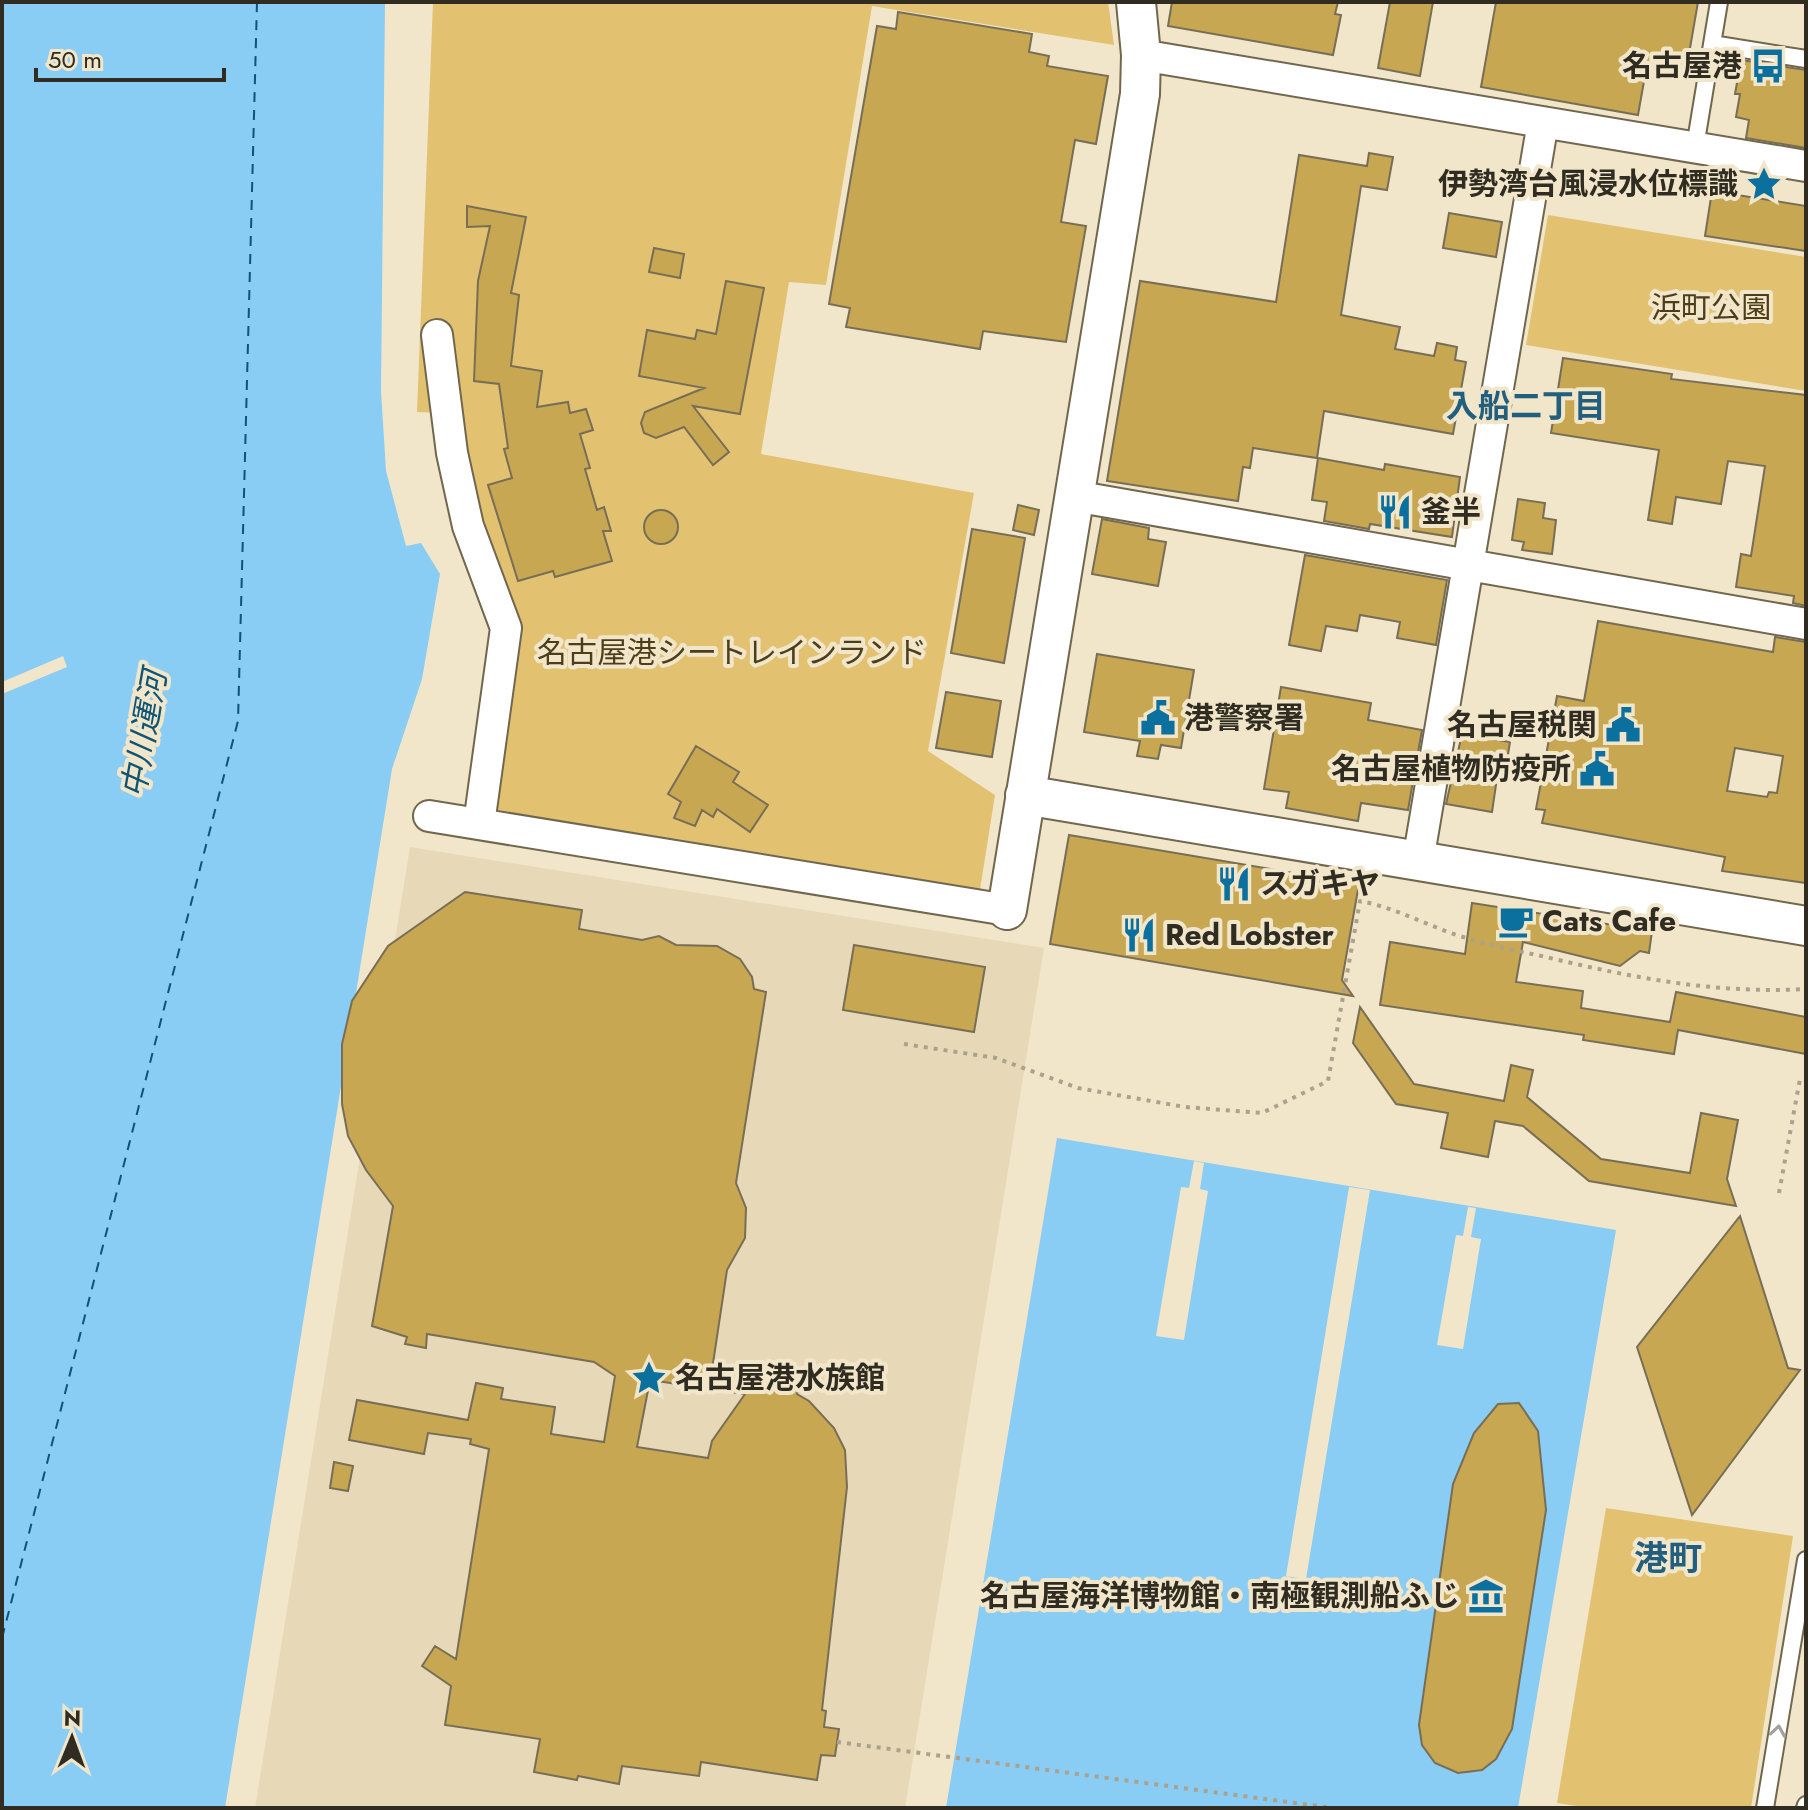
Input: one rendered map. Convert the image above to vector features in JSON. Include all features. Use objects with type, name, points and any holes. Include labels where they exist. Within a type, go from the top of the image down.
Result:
[{"type":"street","points":[[429,816],[1007,910],[1140,94],[1141,55],[1136,2]]},
{"type":"street","points":[[1141,55],[1806,166]]},
{"type":"street","points":[[1418,861],[1543,122]]},
{"type":"street","points":[[437,335],[452,453],[468,526],[506,628],[479,824]]},
{"type":"street","points":[[1074,496],[1806,624]]},
{"type":"street","points":[[1025,795],[1806,926]]},
{"type":"lane","points":[[1695,147],[1719,2]]},
{"type":"lane","points":[[1712,44],[1806,59]]},
{"type":"lane","points":[[1765,1808],[1806,1560]]},
{"type":"path","points":[[904,1044],[996,1058],[1078,1088],[1124,1098],[1262,1113],[1328,1081],[1360,901],[1392,907],[1462,937],[1611,972],[1689,987],[1764,991],[1806,989]]},
{"type":"path","points":[[1779,1193],[1800,1079],[1806,1080]]},
{"type":"path","points":[[837,1742],[1333,1808]]},
{"type":"shaded area","name":"名古屋港水族館","points":[[410,847],[1044,948],[905,1808],[255,1808]]},
{"type":"green space","name":"名古屋港シートレインランド","points":[[433,2],[1108,2],[1114,45],[872,6],[826,285],[789,282],[761,454],[974,493],[928,751],[995,795],[979,896],[494,817],[520,634],[443,413],[417,412]]},
{"type":"green space","name":"浜町公園","points":[[1548,215],[1806,257],[1806,391],[1526,345]]},
{"type":"green space","points":[[1606,1508],[1793,1536],[1751,1808],[1589,1808],[1557,1803]]},
{"type":"water","name":"中川運河","points":[[2,2],[385,2],[381,391],[386,471],[406,546],[421,543],[440,574],[422,679],[392,769],[225,1808],[2,1808]]},
{"type":"water","points":[[1057,1138],[1616,1230],[1518,1808],[946,1808]]},
{"type":"pier","points":[[63,656],[67,667],[2,694],[2,682]]},
{"type":"pier","points":[[1194,1161],[1204,1163],[1200,1189],[1208,1191],[1184,1340],[1156,1336],[1181,1187],[1189,1188]]},
{"type":"pier","points":[[1349,1187],[1370,1190],[1306,1579],[1286,1576]]},
{"type":"pier","points":[[1468,1207],[1476,1208],[1471,1237],[1481,1239],[1463,1349],[1437,1345],[1456,1235],[1463,1236]]},
{"type":"building","points":[[1172,2],[1338,2],[1335,14],[1341,15],[1333,55],[1168,26]]},
{"type":"building","points":[[1390,2],[1433,2],[1420,76],[1378,68]]},
{"type":"building","points":[[1496,2],[1698,2],[1685,77],[1646,70],[1638,115],[1481,87]]},
{"type":"building","points":[[898,12],[1032,34],[1029,52],[1049,56],[1047,66],[1108,76],[1096,144],[1075,140],[1061,222],[1086,226],[1066,342],[983,331],[980,349],[846,327],[850,308],[829,304],[877,26],[896,29]]},
{"type":"building","points":[[1741,60],[1806,70],[1806,148],[1746,138],[1749,120],[1736,117],[1740,94],[1735,94]]},
{"type":"building","points":[[1369,153],[1393,157],[1387,190],[1361,186],[1341,315],[1400,327],[1395,349],[1434,356],[1437,343],[1457,347],[1455,360],[1466,362],[1453,434],[1324,411],[1317,458],[1253,448],[1250,468],[1243,467],[1238,501],[1107,481],[1140,281],[1276,302],[1299,155],[1367,166]]},
{"type":"building","points":[[1712,191],[1806,206],[1806,251],[1705,236]]},
{"type":"building","points":[[467,206],[526,217],[511,293],[519,295],[511,366],[542,371],[537,407],[568,402],[570,413],[586,409],[593,430],[580,434],[590,468],[585,469],[597,510],[604,507],[611,531],[603,531],[612,561],[555,577],[553,571],[518,581],[488,485],[512,478],[504,449],[508,448],[499,384],[474,381],[478,281],[490,226],[467,227]]},
{"type":"building","points":[[1449,213],[1502,222],[1496,257],[1443,248]]},
{"type":"building","points":[[654,248],[684,254],[680,278],[649,272]]},
{"type":"building","points":[[726,281],[764,288],[740,414],[693,406],[729,452],[713,465],[684,427],[656,438],[644,433],[641,423],[645,412],[704,388],[639,376],[647,330],[695,339],[697,330],[716,334]]},
{"type":"building","points":[[1563,358],[1672,374],[1671,379],[1806,395],[1806,606],[1793,603],[1794,596],[1736,587],[1741,554],[1751,556],[1765,466],[1728,461],[1721,504],[1676,497],[1672,524],[1648,520],[1659,450],[1551,433]]},
{"type":"building","points":[[1318,458],[1384,470],[1385,464],[1460,477],[1452,537],[1370,524],[1369,529],[1324,521],[1327,502],[1312,500]]},
{"type":"building","points":[[1518,499],[1545,503],[1543,518],[1556,520],[1552,554],[1522,550],[1524,542],[1512,540]]},
{"type":"building","points":[[1018,505],[1039,510],[1034,535],[1013,530]]},
{"type":"building","points":[[661,510],[673,515],[678,527],[673,539],[661,544],[649,539],[644,527],[649,515]]},
{"type":"building","points":[[1102,519],[1149,528],[1148,539],[1166,542],[1158,586],[1092,574]]},
{"type":"building","points":[[972,529],[1025,538],[1004,663],[951,653]]},
{"type":"building","points":[[1305,555],[1447,580],[1436,645],[1397,638],[1400,622],[1360,615],[1357,631],[1326,626],[1321,651],[1289,645]]},
{"type":"building","points":[[1598,621],[1773,652],[1775,637],[1806,642],[1806,883],[1722,871],[1725,857],[1542,823],[1545,810],[1536,809],[1557,696],[1584,701]],"holes":[[[1735,748],[1783,756],[1777,793],[1769,792],[1767,797],[1727,791]]]},
{"type":"building","points":[[1097,654],[1194,670],[1181,748],[1161,745],[1158,759],[1137,756],[1140,741],[1084,732]]},
{"type":"building","points":[[1281,687],[1371,703],[1368,720],[1422,730],[1408,810],[1361,803],[1358,821],[1286,808],[1289,792],[1264,789]]},
{"type":"building","points":[[946,692],[1001,701],[992,757],[936,748]]},
{"type":"building","points":[[1462,734],[1510,742],[1504,779],[1497,778],[1492,812],[1446,804]]},
{"type":"building","points":[[696,746],[739,772],[733,782],[768,805],[750,832],[717,809],[713,817],[702,810],[695,826],[674,818],[681,802],[668,794]]},
{"type":"building","points":[[1069,835],[1359,884],[1342,980],[1353,996],[1050,944]]},
{"type":"building","points":[[465,892],[582,910],[579,929],[642,940],[659,936],[676,945],[717,946],[740,959],[752,977],[754,989],[766,992],[736,1183],[746,1208],[745,1238],[727,1270],[712,1370],[747,1374],[798,1391],[797,1394],[809,1401],[834,1428],[845,1450],[847,1487],[822,1710],[826,1711],[824,1727],[839,1729],[835,1756],[821,1755],[817,1780],[701,1762],[699,1776],[622,1766],[619,1784],[578,1776],[577,1780],[534,1772],[540,1739],[445,1725],[451,1686],[422,1666],[435,1646],[456,1659],[489,1449],[470,1444],[471,1439],[428,1433],[424,1454],[349,1440],[357,1400],[468,1420],[476,1383],[503,1388],[501,1399],[555,1407],[551,1434],[604,1442],[615,1376],[594,1362],[427,1334],[426,1348],[405,1344],[407,1337],[372,1326],[393,1206],[366,1170],[348,1136],[342,1104],[342,1044],[352,1001],[388,946]],"holes":[[[650,1380],[745,1394],[712,1441],[708,1458],[637,1447]]]},
{"type":"building","points":[[1472,903],[1652,931],[1649,953],[1640,951],[1620,966],[1523,942],[1516,982],[1583,991],[1581,1008],[1670,1022],[1676,992],[1806,1017],[1806,1054],[1678,1030],[1674,1054],[1583,1040],[1584,1035],[1380,1005],[1390,942],[1465,954]]},
{"type":"building","points":[[854,945],[985,967],[974,1032],[843,1010]]},
{"type":"building","points":[[1360,1007],[1414,1084],[1504,1101],[1511,1065],[1533,1070],[1527,1097],[1601,1159],[1690,1173],[1701,1113],[1738,1120],[1727,1179],[1736,1206],[1589,1181],[1523,1126],[1495,1121],[1488,1157],[1441,1148],[1448,1113],[1396,1104],[1353,1043]]},
{"type":"building","points":[[1740,1216],[1788,1368],[1800,1370],[1692,1515],[1637,1347]]},
{"type":"building","points":[[1519,1403],[1538,1431],[1546,1510],[1512,1729],[1496,1759],[1482,1770],[1458,1773],[1435,1763],[1422,1745],[1419,1725],[1453,1484],[1474,1433],[1498,1404]]},
{"type":"building","points":[[334,1462],[353,1466],[348,1491],[330,1488]]},
{"type":"ferry route","points":[[2,1638],[238,721],[257,2]]},
{"type":"place","name":"名古屋港","points":[[1768,66]]},
{"type":"place","name":"伊勢湾台風浸水位標識","points":[[1764,184]]},
{"type":"place","name":"釜半","points":[[1395,512]]},
{"type":"place","name":"港警察署","points":[[1158,718]]},
{"type":"place","name":"名古屋税関","points":[[1623,725]]},
{"type":"place","name":"名古屋植物防疫所","points":[[1597,769]]},
{"type":"place","name":"スガキヤ","points":[[1234,884]]},
{"type":"place","name":"Cats Cafe","points":[[1516,921]]},
{"type":"place","name":"Red Lobster","points":[[1139,935]]},
{"type":"place","name":"名古屋港水族館","points":[[649,1378]]},
{"type":"place","name":"名古屋海洋博物館・南極観測船ふじ","points":[[1486,1596]]},
{"type":"district","name":"入船二丁目","points":[[1526,406]]},
{"type":"district","name":"港町","points":[[1668,1558]]}]
